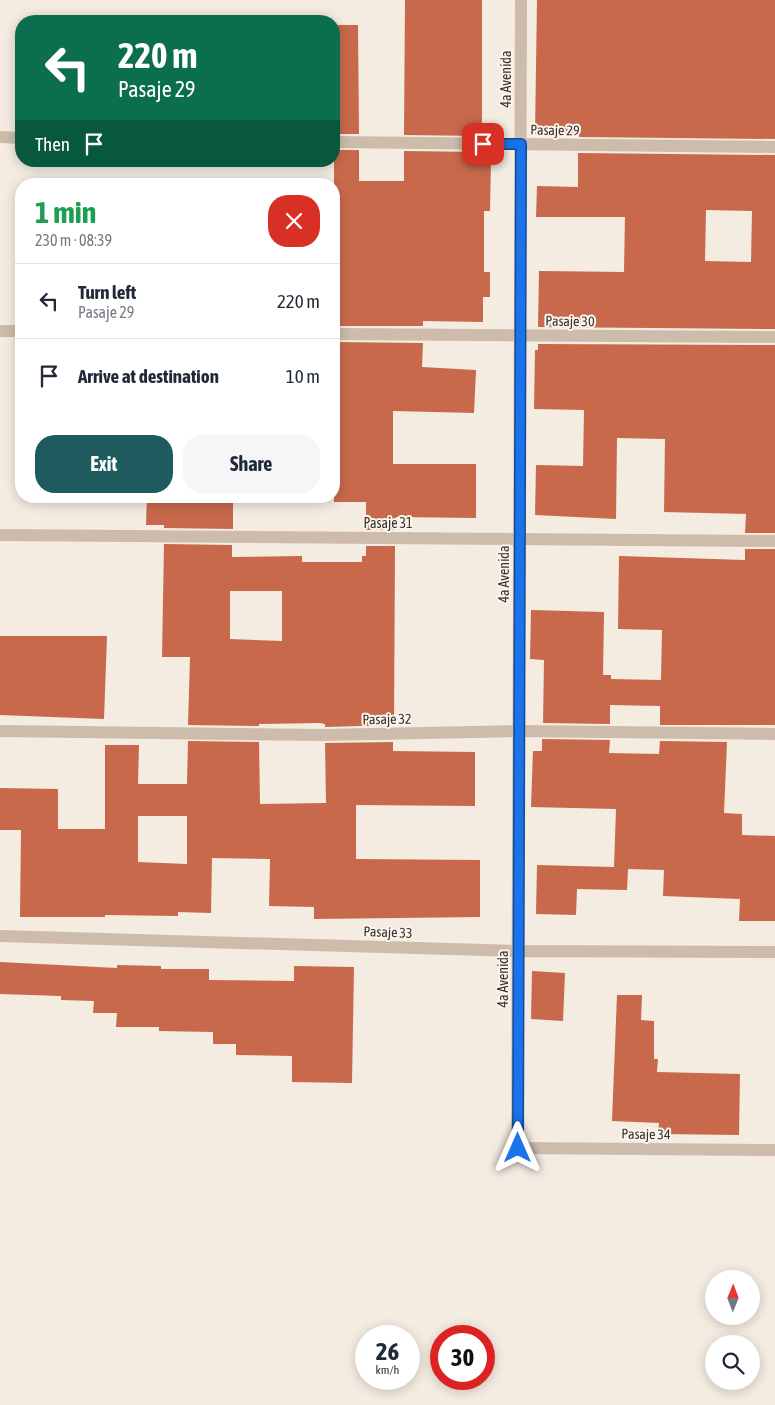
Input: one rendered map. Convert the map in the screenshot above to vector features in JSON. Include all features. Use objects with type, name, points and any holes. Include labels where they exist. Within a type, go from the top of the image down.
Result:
[{"type":"street","name":"4a Avenida","points":[[518,1148],[521,0]]},
{"type":"street","points":[[0,137],[15,138]]},
{"type":"street","name":"Pasaje 29","points":[[340,142],[775,147]]},
{"type":"street","points":[[0,331],[15,331]]},
{"type":"street","name":"Pasaje 30","points":[[340,334],[775,337]]},
{"type":"street","name":"Pasaje 31","points":[[0,535],[775,541]]},
{"type":"street","name":"Pasaje 32","points":[[0,731],[323,735],[519,731],[775,734]]},
{"type":"street","name":"Pasaje 33","points":[[0,936],[518,951],[775,952]]},
{"type":"street","name":"Pasaje 34","points":[[518,1148],[775,1150]]},
{"type":"building","points":[[405,0],[482,0],[482,136],[404,135]]},
{"type":"building","points":[[537,0],[775,0],[775,139],[579,137],[579,135],[535,134]]},
{"type":"building","points":[[340,25],[358,25],[359,134],[340,134]]},
{"type":"building","points":[[340,150],[359,150],[359,181],[404,181],[404,151],[482,152],[482,159],[491,159],[490,211],[484,211],[484,272],[490,272],[490,297],[483,297],[483,322],[423,321],[423,326],[340,326],[340,178],[334,178],[334,167],[340,167]]},
{"type":"building","points":[[578,153],[775,155],[775,329],[538,327],[539,271],[624,272],[625,217],[536,217],[537,186],[578,187]],"holes":[[[706,210],[752,211],[751,262],[705,261]]]},
{"type":"building","points":[[340,342],[423,343],[422,367],[476,370],[474,413],[393,411],[393,464],[476,464],[476,518],[396,517],[396,530],[366,530],[366,502],[340,502]]},
{"type":"building","points":[[538,344],[775,345],[775,533],[745,533],[746,514],[664,512],[665,439],[617,438],[616,519],[535,515],[536,465],[583,466],[584,410],[534,409],[535,350],[538,350]]},
{"type":"building","points":[[147,503],[233,503],[233,529],[164,528],[164,525],[146,525]]},
{"type":"building","points":[[164,544],[232,545],[232,557],[302,556],[302,562],[362,562],[362,556],[366,556],[366,546],[395,546],[394,725],[325,727],[325,724],[320,723],[259,724],[259,726],[188,725],[190,657],[162,657]],"holes":[[[230,591],[282,591],[282,641],[230,639]]]},
{"type":"building","points":[[745,549],[775,549],[775,725],[660,725],[660,706],[610,705],[610,724],[543,723],[544,660],[530,659],[531,610],[604,612],[603,675],[611,675],[611,679],[661,680],[662,630],[618,629],[619,556],[745,560]]},
{"type":"building","points":[[0,636],[107,636],[104,719],[0,715]]},
{"type":"building","points":[[542,739],[610,740],[609,753],[659,754],[660,741],[727,742],[724,813],[742,814],[742,835],[775,836],[775,921],[739,921],[740,899],[663,896],[664,870],[628,869],[627,890],[577,889],[576,915],[536,914],[537,865],[614,867],[616,809],[531,807],[533,751],[542,751]]},
{"type":"building","points":[[188,741],[259,742],[260,804],[326,803],[325,743],[393,742],[393,751],[475,752],[475,806],[356,805],[356,859],[480,860],[480,917],[314,919],[314,907],[269,906],[270,859],[212,858],[211,913],[178,912],[178,916],[20,917],[21,830],[0,830],[0,788],[58,789],[58,829],[105,829],[105,745],[139,745],[138,784],[187,784]],"holes":[[[138,816],[187,816],[187,864],[138,862]]]},
{"type":"building","points":[[0,962],[117,968],[117,965],[161,966],[161,969],[209,969],[209,980],[294,981],[294,966],[354,967],[352,1083],[292,1082],[292,1056],[236,1055],[236,1044],[213,1044],[213,1032],[159,1031],[159,1027],[116,1027],[117,1013],[93,1013],[94,1001],[61,1000],[61,996],[0,994]]},
{"type":"building","points":[[532,971],[565,973],[563,1021],[531,1019]]},
{"type":"building","points":[[617,995],[642,995],[641,1020],[654,1021],[654,1059],[658,1059],[657,1072],[740,1074],[739,1135],[658,1134],[659,1123],[612,1121]]},
{"type":"route","points":[[483,144],[521,144],[518,1148]]}]
